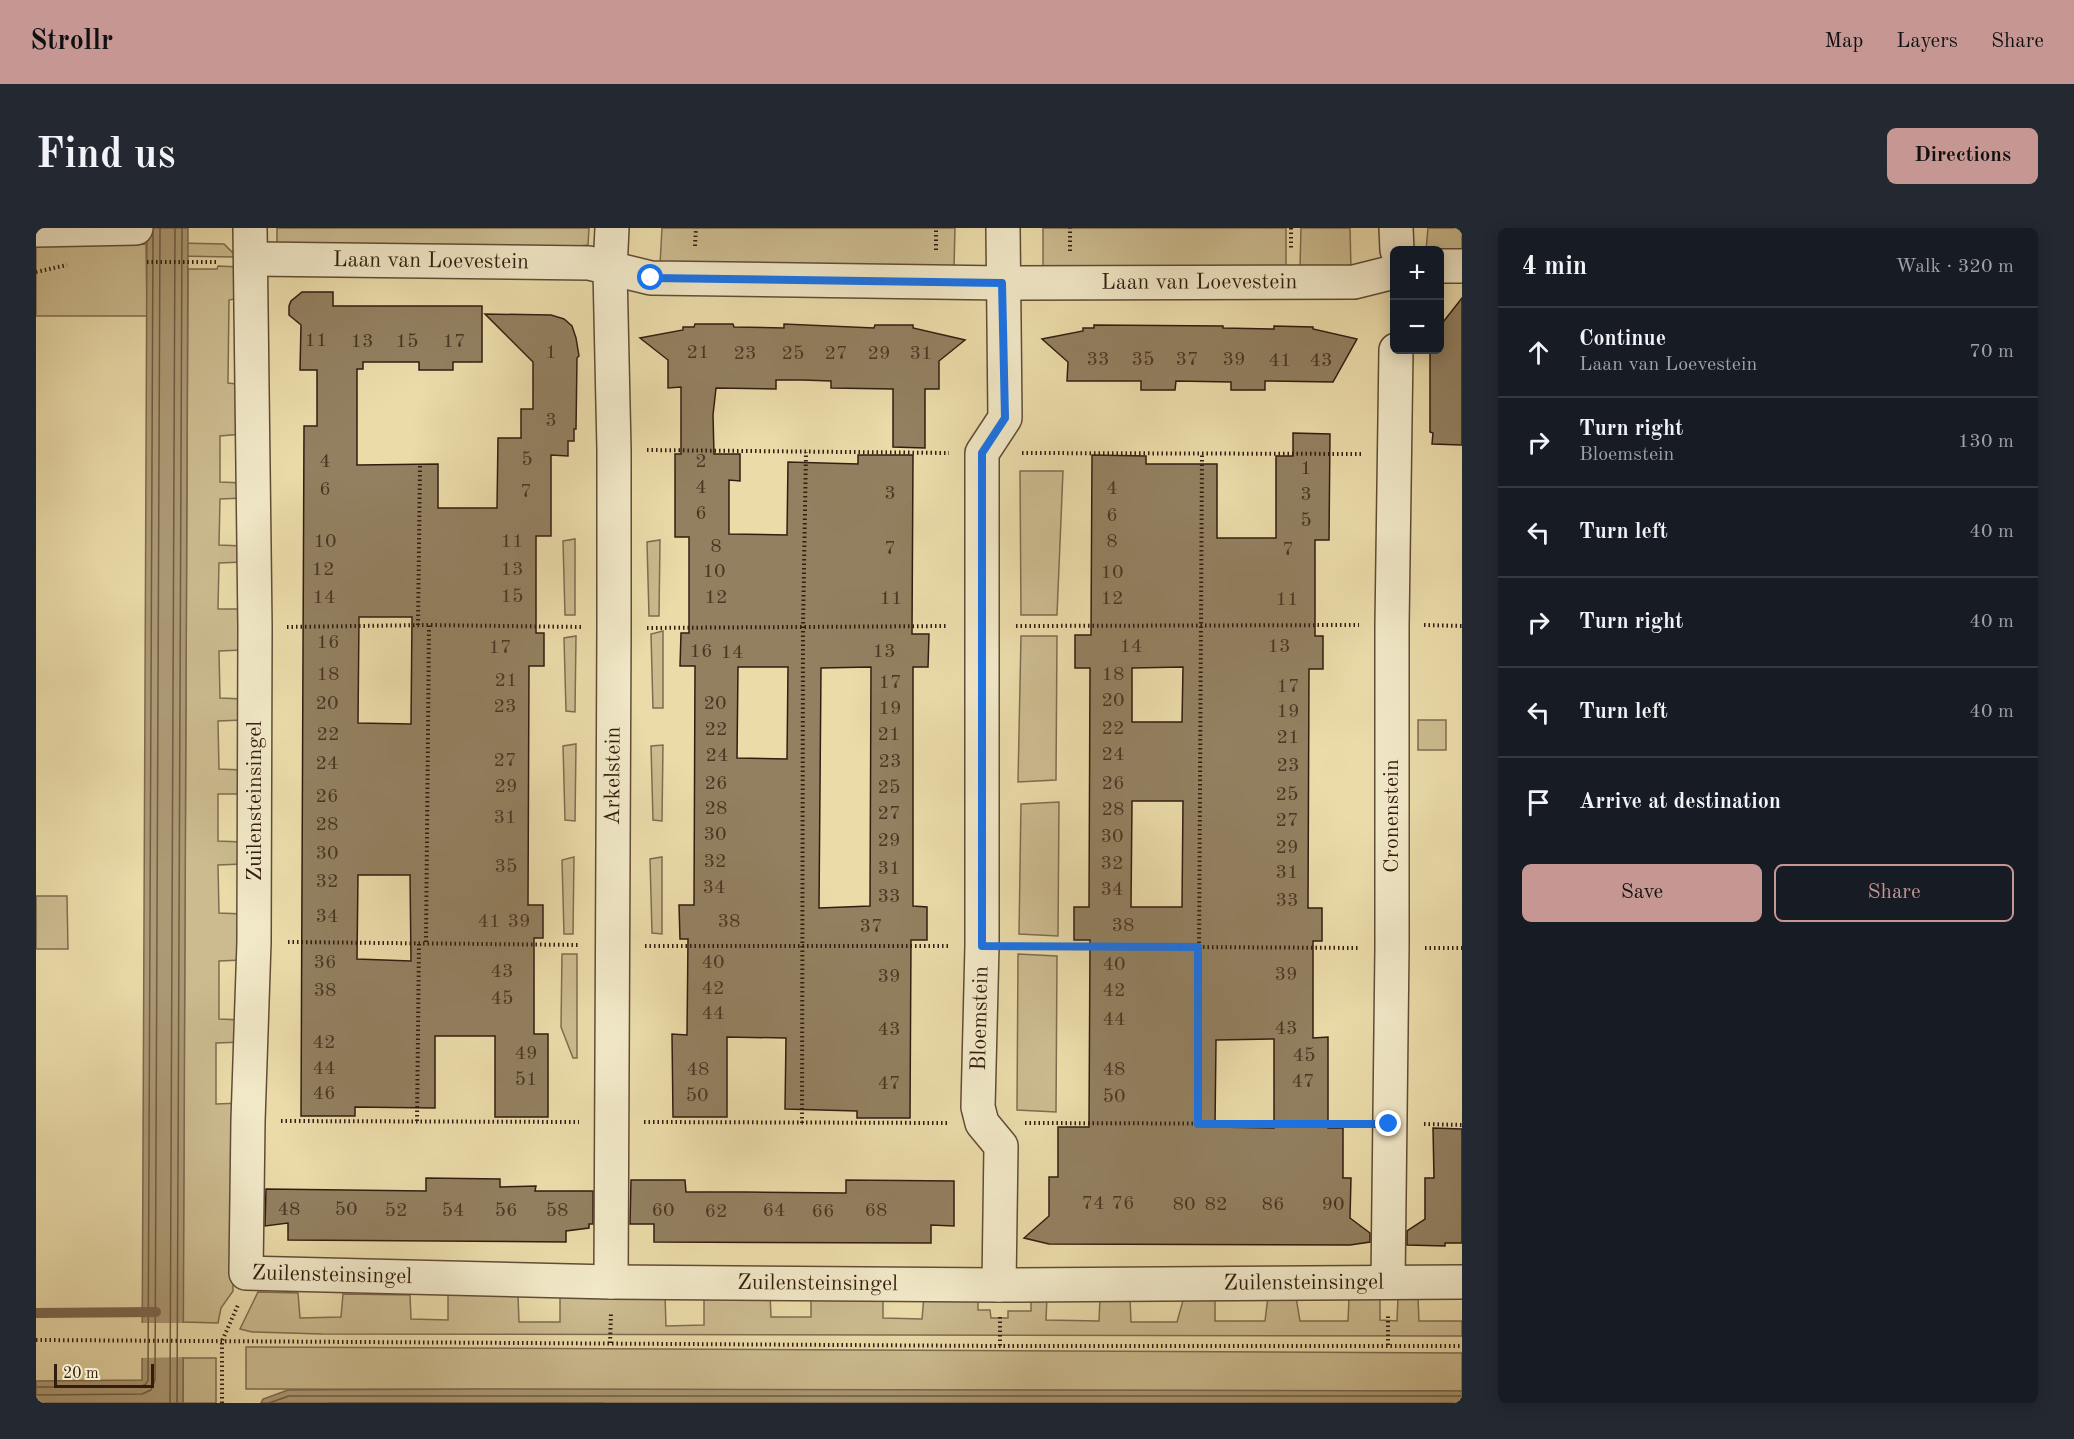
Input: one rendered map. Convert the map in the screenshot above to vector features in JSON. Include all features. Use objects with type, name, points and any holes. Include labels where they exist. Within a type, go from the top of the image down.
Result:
[{"type":"street","points":[[36,230],[136,228]]},
{"type":"street","points":[[610,270],[612,228]]},
{"type":"street","points":[[1002,283],[1003,228]]},
{"type":"street","points":[[1396,228],[1397,246]]},
{"type":"street","name":"Laan van Loevestein","points":[[250,243],[589,263],[610,270],[651,278],[1002,283],[1354,282],[1390,273]]},
{"type":"street","name":"Zuilensteinsingel","points":[[250,243],[255,627],[254,942],[246,1273],[611,1282],[999,1285],[1462,1282]]},
{"type":"street","points":[[1444,266],[1462,266]]},
{"type":"street","name":"Arkelstein","points":[[610,270],[614,450],[611,1282]]},
{"type":"street","name":"Bloemstein","points":[[982,1123],[978,1107],[982,946],[982,453],[1005,418],[1002,283]]},
{"type":"street","name":"Cronenstein","points":[[1388,1282],[1396,354]]},
{"type":"street","points":[[982,1123],[1001,1146],[999,1285]]},
{"type":"path","points":[[140,261],[195,262]]},
{"type":"path","points":[[802,1123],[803,627],[806,452]]},
{"type":"path","points":[[1198,1124],[1202,453]]},
{"type":"path","points":[[418,626],[420,466]]},
{"type":"path","points":[[255,627],[429,625],[614,628],[1392,624],[1462,626]]},
{"type":"path","points":[[426,942],[429,625]]},
{"type":"path","points":[[254,942],[426,942],[614,946],[1462,948]]},
{"type":"path","points":[[417,1121],[419,942]]},
{"type":"path","points":[[248,1121],[1462,1125]]},
{"type":"path","points":[[222,1403],[222,1341],[238,1304],[246,1273]]},
{"type":"path","points":[[36,1340],[1000,1347],[1462,1346]]},
{"type":"shaded area","points":[[277,228],[589,228],[588,245],[580,246],[277,244]]},
{"type":"shaded area","points":[[662,228],[955,228],[954,267],[660,265]]},
{"type":"shaded area","points":[[1043,228],[1286,228],[1286,269],[1043,269]]},
{"type":"shaded area","points":[[1301,228],[1350,228],[1351,269],[1300,269]]},
{"type":"shaded area","points":[[1428,228],[1462,228],[1462,255],[1444,251],[1444,246],[1426,246]]},
{"type":"shaded area","points":[[178,243],[224,244],[234,254],[233,257],[178,256]]},
{"type":"shaded area","points":[[146,244],[147,316],[36,316],[36,246]]},
{"type":"shaded area","points":[[218,266],[239,267],[239,298],[229,300],[228,383],[237,384],[243,434],[220,436],[220,482],[243,483],[244,498],[220,499],[219,545],[243,546],[243,562],[219,563],[218,609],[243,609],[242,650],[219,651],[220,698],[243,699],[243,720],[218,721],[219,769],[243,770],[243,794],[218,794],[218,841],[242,842],[243,864],[218,865],[219,913],[243,914],[242,960],[219,961],[219,1019],[242,1020],[242,1042],[216,1043],[216,1104],[241,1103],[233,1232],[233,1291],[221,1308],[218,1323],[183,1322],[188,269],[217,269]]},
{"type":"shaded area","points":[[1020,471],[1063,471],[1057,615],[1021,615]]},
{"type":"shaded area","points":[[575,539],[575,615],[565,615],[563,541]]},
{"type":"shaded area","points":[[660,540],[659,616],[649,616],[647,542]]},
{"type":"shaded area","points":[[663,631],[663,708],[653,708],[651,634]]},
{"type":"shaded area","points":[[576,636],[575,712],[566,711],[564,638]]},
{"type":"shaded area","points":[[1021,636],[1057,636],[1056,780],[1018,782]]},
{"type":"shaded area","points":[[1418,720],[1446,720],[1446,750],[1418,750]]},
{"type":"shaded area","points":[[576,744],[575,821],[565,820],[563,746]]},
{"type":"shaded area","points":[[663,745],[662,821],[653,820],[651,746]]},
{"type":"shaded area","points":[[1059,802],[1058,936],[1019,934],[1021,804]]},
{"type":"shaded area","points":[[574,857],[573,934],[564,934],[562,860]]},
{"type":"shaded area","points":[[662,857],[662,934],[652,933],[650,859]]},
{"type":"shaded area","points":[[36,896],[67,896],[68,949],[36,949]]},
{"type":"shaded area","points":[[562,954],[577,954],[577,1058],[573,1058],[561,1027]]},
{"type":"shaded area","points":[[1018,954],[1057,956],[1056,1112],[1017,1110]]},
{"type":"shaded area","points":[[258,1292],[298,1293],[300,1318],[341,1317],[343,1294],[410,1295],[411,1319],[448,1320],[448,1294],[518,1295],[519,1322],[560,1322],[560,1294],[665,1295],[666,1326],[704,1325],[704,1294],[770,1293],[771,1317],[811,1317],[811,1294],[883,1296],[883,1318],[922,1319],[924,1296],[978,1296],[978,1310],[990,1310],[991,1318],[1008,1318],[1008,1311],[1031,1311],[1031,1297],[1047,1297],[1046,1320],[1099,1321],[1100,1297],[1130,1298],[1131,1322],[1177,1322],[1184,1297],[1215,1297],[1215,1321],[1265,1321],[1268,1297],[1296,1297],[1300,1321],[1348,1321],[1349,1298],[1380,1298],[1380,1320],[1397,1321],[1398,1297],[1418,1298],[1419,1321],[1462,1321],[1462,1336],[322,1334],[252,1332],[240,1329]]},
{"type":"shaded area","points":[[246,1347],[1462,1353],[1462,1391],[246,1389]]},
{"type":"shaded area","points":[[183,1358],[216,1358],[216,1403],[183,1403]]},
{"type":"water","points":[[147,228],[188,228],[183,1403],[36,1403],[36,1381],[142,1380]]},
{"type":"water","points":[[288,1390],[1462,1391],[1462,1403],[261,1403],[263,1399]]},
{"type":"pier","points":[[140,1323],[186,1323],[186,1357],[139,1358]]},
{"type":"building","points":[[302,292],[333,292],[333,306],[482,306],[482,362],[453,362],[453,370],[419,370],[419,362],[363,362],[363,369],[357,369],[357,465],[438,464],[438,508],[497,508],[498,438],[521,438],[521,409],[533,409],[533,362],[485,314],[551,315],[564,319],[572,326],[576,338],[579,356],[577,358],[574,441],[568,441],[568,456],[551,455],[551,536],[536,536],[536,633],[544,633],[544,666],[529,666],[528,905],[543,905],[543,938],[534,938],[534,1034],[548,1034],[548,1117],[495,1117],[495,1036],[435,1036],[435,1108],[355,1107],[355,1116],[301,1116],[304,426],[317,426],[317,370],[300,370],[301,325],[289,315],[291,301]],"holes":[[[359,617],[412,617],[411,724],[358,723]],[[358,875],[410,875],[411,961],[357,959]]]},
{"type":"building","points":[[1462,298],[1462,445],[1432,444],[1433,433],[1430,432],[1430,354],[1444,354],[1444,321]]},
{"type":"building","points":[[695,324],[784,328],[784,324],[874,328],[875,325],[913,325],[913,328],[965,340],[939,361],[939,389],[925,389],[925,448],[893,447],[893,389],[831,388],[831,381],[803,380],[776,380],[776,389],[716,388],[713,415],[714,454],[740,454],[740,481],[729,480],[729,534],[787,535],[788,462],[858,464],[858,455],[913,455],[912,634],[929,634],[928,667],[913,667],[913,906],[927,907],[927,940],[911,940],[910,1118],[857,1118],[857,1111],[785,1109],[786,1038],[727,1037],[727,1117],[673,1117],[672,1034],[687,1035],[688,939],[680,939],[679,905],[694,905],[695,666],[680,666],[681,633],[689,633],[689,537],[675,537],[675,454],[681,454],[681,387],[668,388],[668,360],[640,338],[683,330],[683,327],[694,327]],"holes":[[[738,667],[788,667],[787,759],[737,758]],[[871,667],[870,906],[819,908],[821,668]]]},
{"type":"building","points":[[1094,325],[1223,326],[1223,328],[1274,329],[1274,326],[1313,327],[1313,329],[1357,339],[1333,382],[1265,381],[1265,390],[1231,390],[1231,382],[1176,381],[1175,390],[1141,390],[1141,381],[1067,381],[1068,362],[1042,339],[1083,331],[1083,328],[1094,328]]},
{"type":"building","points":[[1293,433],[1330,434],[1329,540],[1315,540],[1315,636],[1323,636],[1323,669],[1309,669],[1308,908],[1322,908],[1322,941],[1313,941],[1313,1038],[1328,1037],[1328,1128],[1343,1128],[1343,1178],[1351,1178],[1350,1218],[1370,1233],[1370,1242],[1350,1245],[1049,1244],[1024,1238],[1049,1216],[1049,1177],[1058,1177],[1058,1127],[1089,1127],[1090,940],[1074,940],[1074,907],[1089,907],[1090,668],[1075,668],[1075,635],[1091,635],[1092,455],[1146,456],[1146,464],[1217,464],[1217,538],[1276,538],[1276,456],[1293,456]],"holes":[[[1183,667],[1182,722],[1132,722],[1132,668]],[[1132,801],[1183,801],[1182,907],[1131,907]],[[1274,1039],[1274,1128],[1215,1127],[1216,1040]]]},
{"type":"building","points":[[1433,1128],[1462,1129],[1462,1243],[1445,1243],[1445,1246],[1407,1245],[1407,1231],[1425,1219],[1425,1178],[1434,1178]]},
{"type":"building","points":[[426,1178],[500,1179],[500,1187],[536,1186],[535,1191],[593,1191],[593,1224],[589,1224],[589,1228],[566,1231],[566,1242],[288,1240],[288,1223],[265,1226],[266,1189],[426,1191]]},
{"type":"building","points":[[631,1180],[685,1180],[686,1192],[846,1193],[846,1180],[954,1181],[954,1226],[931,1225],[931,1243],[654,1242],[654,1224],[630,1224]]},
{"type":"waterway","points":[[36,1313],[156,1312]]},
{"type":"route","points":[[651,278],[1002,283],[1005,418],[982,453],[982,946],[1198,947],[1198,1124],[1389,1124]]}]
